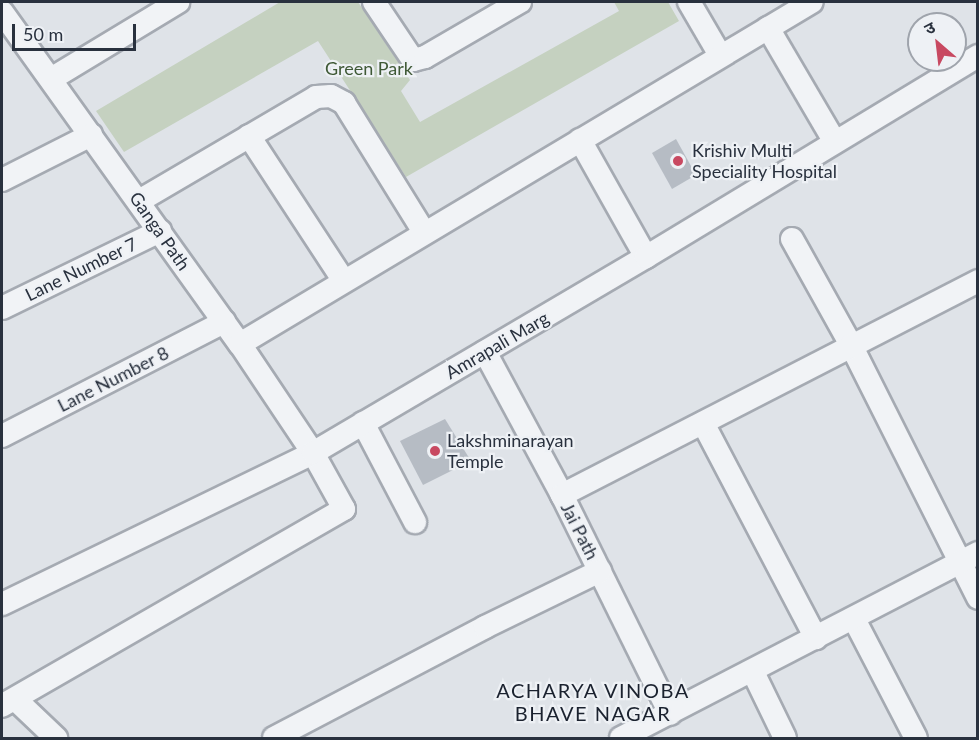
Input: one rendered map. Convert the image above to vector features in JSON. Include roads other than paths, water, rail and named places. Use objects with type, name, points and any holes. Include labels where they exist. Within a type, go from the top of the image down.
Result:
[{"type":"street","points":[[51,79],[147,9],[178,2]]},
{"type":"street","points":[[374,2],[413,60],[425,57],[494,8],[520,2]]},
{"type":"street","points":[[689,2],[720,55]]},
{"type":"street","points":[[240,344],[811,2]]},
{"type":"street","name":"Ganga Path","points":[[2,12],[240,344],[313,453],[344,510],[8,703]]},
{"type":"street","points":[[768,28],[835,142]]},
{"type":"street","name":"Amrapali Marg","points":[[2,604],[313,453],[646,257],[978,56]]},
{"type":"street","points":[[139,201],[316,97],[331,96],[344,103],[424,232]]},
{"type":"street","points":[[3,178],[91,135]]},
{"type":"street","points":[[249,136],[344,281]]},
{"type":"street","points":[[579,140],[646,257]]},
{"type":"street","name":"Lane Number 7","points":[[2,308],[160,231]]},
{"type":"street","points":[[792,239],[969,558],[978,598]]},
{"type":"street","points":[[562,495],[978,281]]},
{"type":"street","name":"Lane Number 8","points":[[2,436],[224,322]]},
{"type":"street","name":"Jai Path","points":[[485,352],[562,495],[670,714]]},
{"type":"street","points":[[363,423],[415,522]]},
{"type":"street","points":[[704,423],[816,638]]},
{"type":"street","points":[[621,738],[646,733],[670,714],[969,558]]},
{"type":"street","points":[[273,738],[485,627],[600,571]]},
{"type":"street","points":[[854,619],[916,738]]},
{"type":"street","points":[[753,672],[785,738]]},
{"type":"street","points":[[8,703],[56,738]]},
{"type":"place","name":"Krishiv Multi Speciality Hospital","points":[[678,161]]},
{"type":"place","name":"Lakshminarayan Temple","points":[[435,451]]},
{"type":"district","name":"ACHARYA VINOBA BHAVE NAGAR","points":[[593,702]]},
{"type":"park label","name":"Green Park","points":[[369,68]]}]
